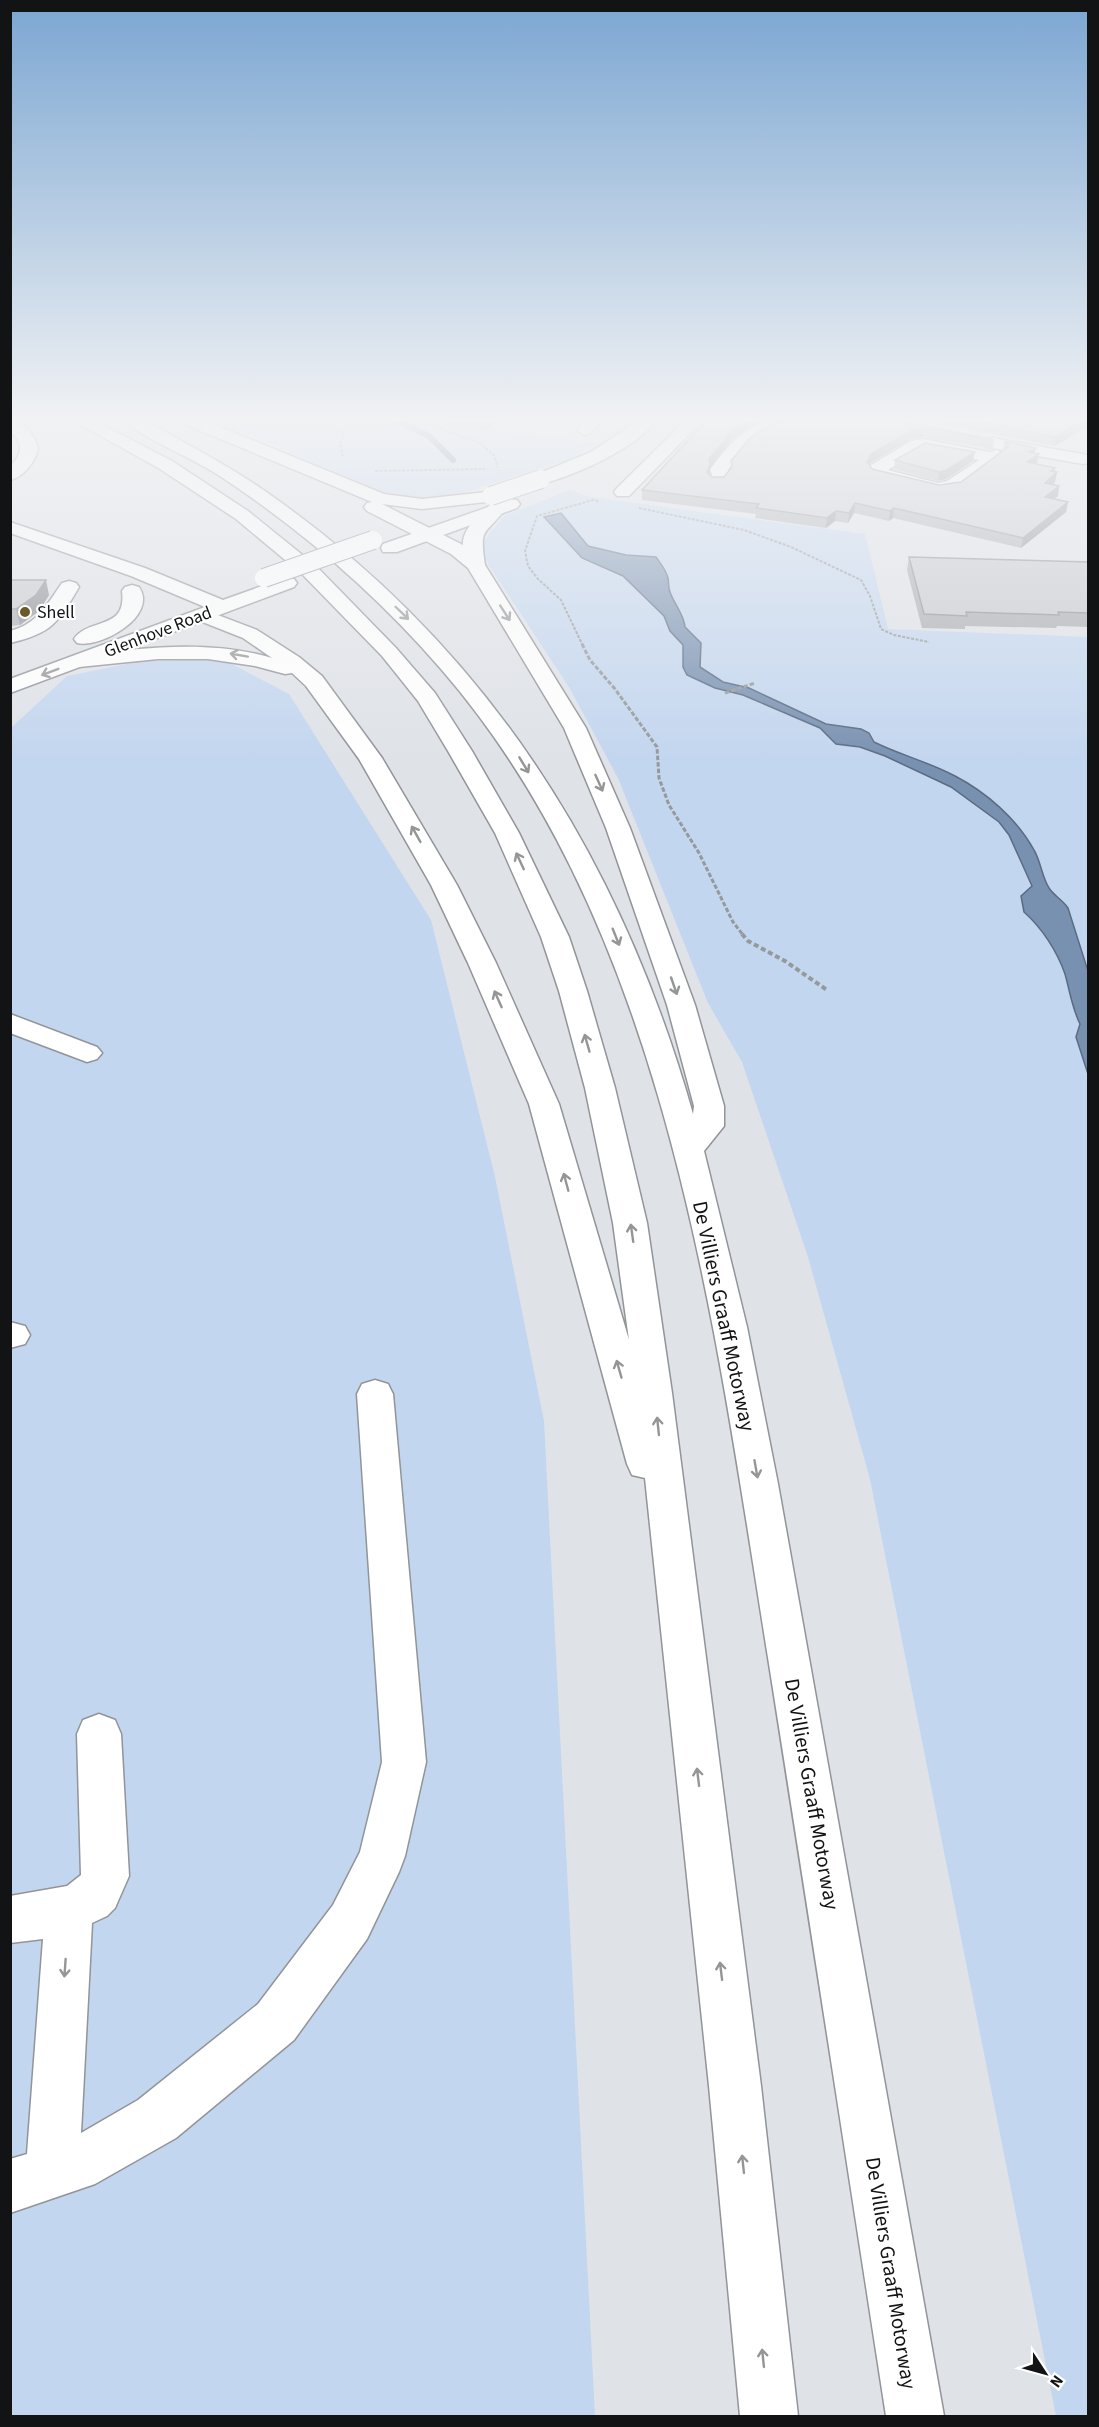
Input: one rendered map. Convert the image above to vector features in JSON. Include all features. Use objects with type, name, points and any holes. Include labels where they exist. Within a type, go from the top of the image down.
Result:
[{"type":"main road","points":[[31,535],[211,607],[292,661],[315,681],[370,758],[444,885],[482,963],[544,1104],[643,1453],[681,1630]]},
{"type":"main road","points":[[267,535],[309,570],[389,652],[427,698],[507,833],[555,937],[573,991],[600,1088],[628,1212],[654,1393],[735,2086],[769,2416]]},
{"type":"main road","name":"De Villiers Graaff Motorway","points":[[316,535],[349,562],[409,619],[462,679],[517,753],[559,821],[591,881],[647,1015],[708,1229],[736,1356],[807,1763],[915,2416]]},
{"type":"main road","name":"Glenhove Road","points":[[10,671],[76,654],[287,583],[404,535]]},
{"type":"main road","points":[[429,535],[458,550],[475,565],[575,728],[618,828],[681,1005],[709,1106],[708,1126],[687,1150]]},
{"type":"main road","points":[[474,535],[472,540],[475,565]]},
{"type":"main road","name":"Glenhove Road","points":[[10,687],[76,654],[182,608],[211,607],[264,578],[381,544]]},
{"type":"main road","points":[[10,545],[94,577]]},
{"type":"main road","points":[[10,637],[34,631],[47,622],[69,587]]},
{"type":"main road","points":[[182,608],[123,587],[135,600],[124,620],[82,639],[76,654],[210,652],[267,662],[315,681]]},
{"type":"main road","points":[[10,1023],[87,1053]]},
{"type":"main road","points":[[69,1910],[31,2180],[76,2165],[157,2119],[276,2022],[350,1922],[382,1856],[404,1761],[375,1394]]},
{"type":"main road","points":[[10,1920],[69,1910],[99,1892],[105,1876],[99,1734]]},
{"type":"path","points":[[530,535],[525,551],[528,566],[538,579],[561,600],[590,660],[615,689],[657,747],[659,778],[669,805],[699,853],[733,922],[748,941],[785,961],[827,990]]},
{"type":"path","points":[[758,535],[790,547],[861,580],[870,596],[881,629],[894,635],[929,642]]},
{"type":"path","points":[[725,693],[755,683]]},
{"type":"shaded area","points":[[488,535],[865,535],[888,629],[1088,637],[1088,2416],[1056,2416],[870,1479],[808,1257],[742,1062],[708,1003],[618,778],[569,687],[488,564],[482,543]]},
{"type":"shaded area","points":[[561,535],[579,535],[588,546],[626,555],[656,557],[666,572],[669,590],[685,627],[701,643],[700,667],[723,682],[749,688],[826,724],[861,729],[869,733],[874,742],[967,783],[989,798],[1010,817],[1034,850],[1049,888],[1068,908],[1088,971],[1088,1074],[1076,1037],[1080,1024],[1065,974],[1048,940],[1024,912],[1021,896],[1032,886],[1009,835],[999,822],[951,787],[885,756],[860,747],[836,744],[820,728],[743,695],[715,688],[687,675],[683,667],[683,645],[670,631],[664,616],[623,576],[582,558]]},
{"type":"shaded area","points":[[224,660],[289,694],[431,920],[495,1177],[544,1421],[595,2416],[11,2416],[11,728],[67,676],[142,661]]},
{"type":"building","points":[[909,557],[1089,562],[1089,613],[1058,612],[1059,615],[966,612],[967,616],[924,614]]},
{"type":"building","points":[[10,580],[46,580],[36,595],[16,609],[10,609]]},
{"type":"place","name":"Shell","points":[[25,612]]}]
